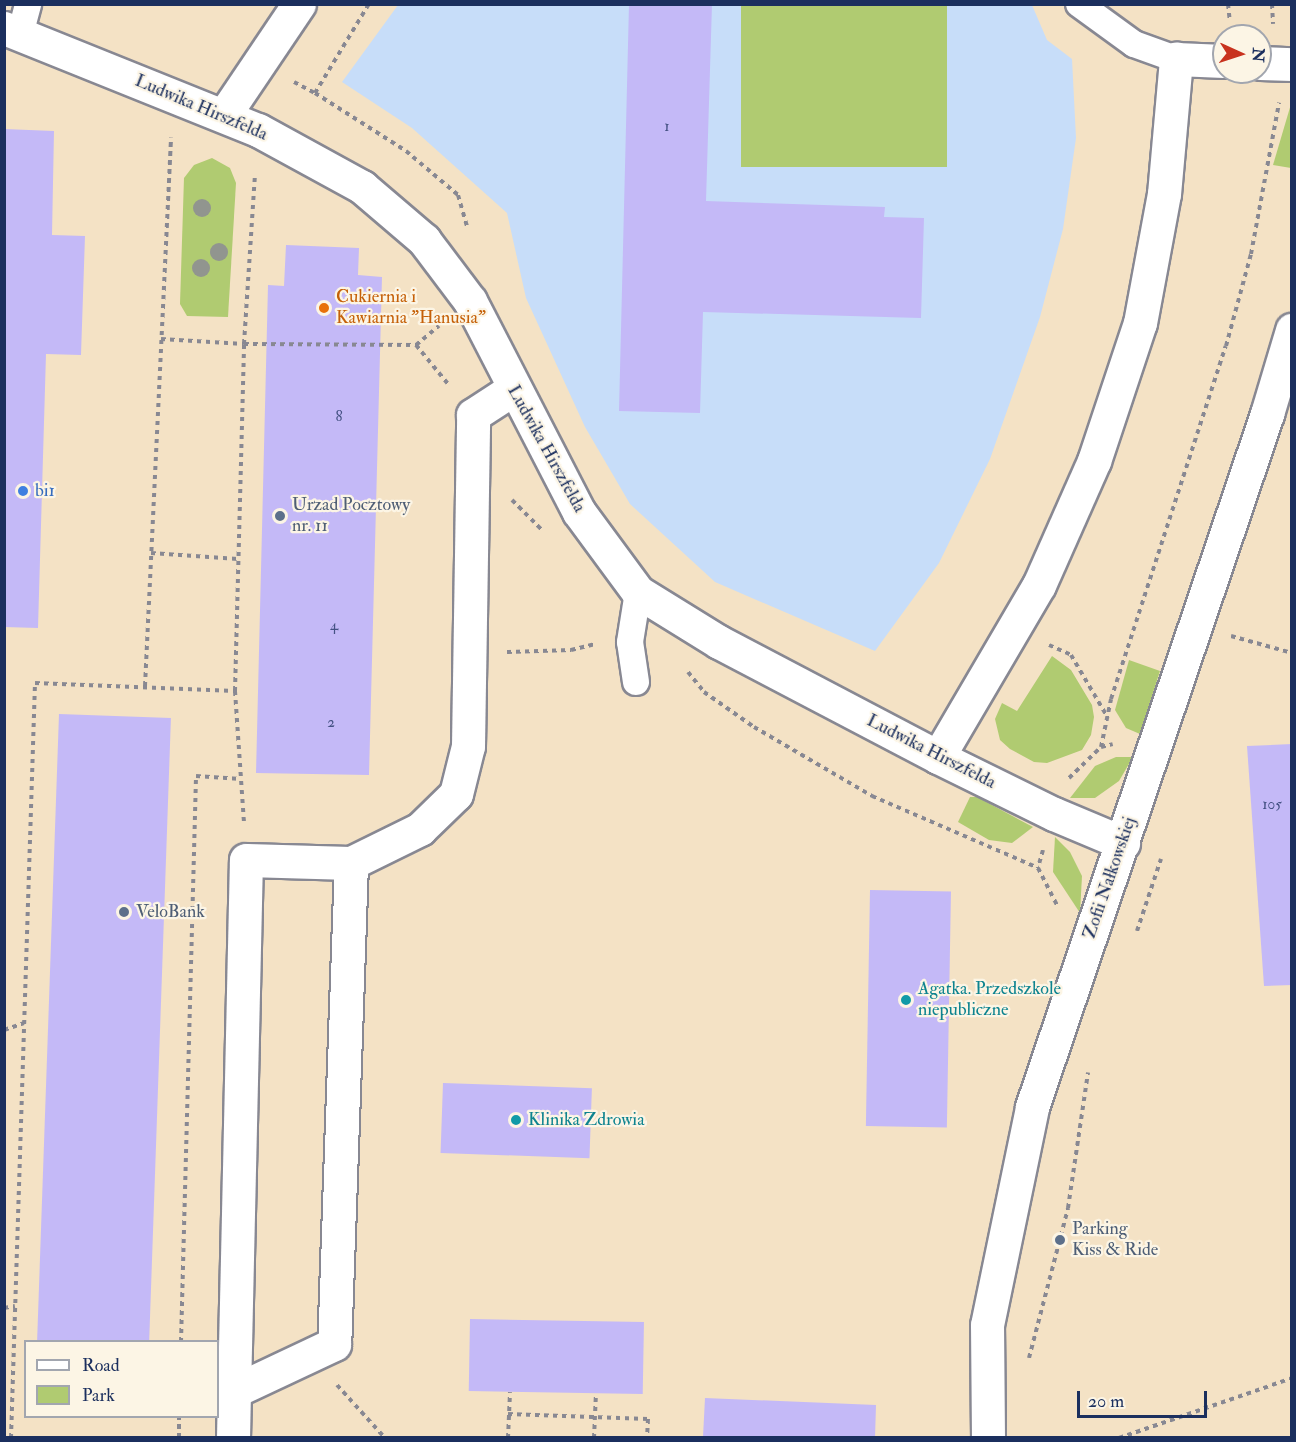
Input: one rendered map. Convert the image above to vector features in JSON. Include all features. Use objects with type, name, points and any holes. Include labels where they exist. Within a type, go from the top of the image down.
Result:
[{"type":"street","points":[[224,115],[299,4]]},
{"type":"street","name":"Ludwika Hirszfelda","points":[[18,21],[173,94],[258,130],[362,187],[424,240],[470,301],[513,389],[579,512],[638,592],[719,642],[939,757],[1054,814],[1123,843]]},
{"type":"street","points":[[939,757],[1039,585],[1094,461],[1140,323],[1164,194],[1176,59],[1212,60]]},
{"type":"street","name":"Zofii Nałkowskiej","points":[[988,1437],[987,1325],[1032,1107],[1123,843],[1292,330]]},
{"type":"street","points":[[233,1437],[246,860],[351,863],[420,829],[456,794],[468,746],[473,416],[513,389]]},
{"type":"street","points":[[234,1391],[334,1344],[351,863]]},
{"type":"lane","points":[[1079,4],[1134,44],[1176,59]]},
{"type":"lane","points":[[636,682],[630,642],[638,592]]},
{"type":"path","points":[[259,63],[315,93],[369,4]]},
{"type":"path","points":[[1101,747],[1107,716],[1237,305],[1251,254],[1278,64]]},
{"type":"path","points":[[144,686],[173,94]]},
{"type":"path","points":[[246,860],[235,692],[244,344],[258,130]]},
{"type":"path","points":[[161,339],[224,343]]},
{"type":"path","points":[[416,345],[473,416]]},
{"type":"path","points":[[506,494],[550,540]]},
{"type":"path","points":[[151,553],[238,559]]},
{"type":"path","points":[[1228,647],[1235,625]]},
{"type":"path","points":[[1015,626],[1071,655],[1107,716]]},
{"type":"path","points":[[546,651],[630,642]]},
{"type":"path","points":[[1260,644],[1292,652]]},
{"type":"path","points":[[684,668],[704,692],[746,721],[872,796],[1038,868]]},
{"type":"path","points":[[11,1437],[35,683],[144,686],[235,692]]},
{"type":"path","points":[[181,1340],[196,776],[241,779]]},
{"type":"path","points":[[1134,939],[1163,852]]},
{"type":"path","points":[[4,1030],[24,1023]]},
{"type":"path","points":[[1028,1365],[1068,1208],[1089,1065]]},
{"type":"path","points":[[4,1308],[15,1306]]},
{"type":"path","points":[[1119,1437],[1292,1378]]},
{"type":"path","points":[[508,1437],[510,1392]]},
{"type":"path","points":[[594,1437],[596,1394]]},
{"type":"path","points":[[359,1409],[385,1437]]},
{"type":"path","points":[[508,1414],[648,1419],[647,1437]]},
{"type":"path","points":[[179,1418],[179,1437]]},
{"type":"shaded area","points":[[398,5],[1032,5],[1047,40],[1072,59],[1076,138],[1063,229],[1040,317],[990,459],[939,563],[875,651],[715,582],[630,504],[585,427],[526,298],[507,213],[412,128],[342,82]]},
{"type":"green space","points":[[741,5],[947,5],[947,167],[741,167]]},
{"type":"green space","points":[[1291,104],[1292,168],[1273,165]]},
{"type":"green space","points":[[212,158],[230,168],[236,183],[228,317],[187,316],[180,304],[184,178],[194,165]]},
{"type":"green space","points":[[1052,656],[1071,670],[1092,705],[1094,717],[1091,735],[1082,750],[1047,763],[1034,762],[1010,749],[1000,740],[995,719],[1002,703],[1017,711]]},
{"type":"green space","points":[[1129,660],[1160,671],[1140,734],[1126,728],[1115,710]]},
{"type":"green space","points":[[1116,757],[1133,757],[1119,781],[1095,798],[1070,798],[1095,766]]},
{"type":"green space","points":[[970,797],[977,797],[1033,827],[1012,843],[989,840],[958,822]]},
{"type":"green space","points":[[1055,837],[1070,852],[1082,876],[1080,913],[1053,872]]},
{"type":"building","points":[[629,4],[712,4],[706,201],[885,207],[884,217],[924,218],[921,318],[703,312],[700,413],[619,411]]},
{"type":"building","name":"bi1","points":[[4,129],[54,131],[52,235],[85,236],[81,355],[46,354],[38,628],[4,627]]},
{"type":"building","points":[[286,245],[359,248],[358,275],[382,277],[369,775],[256,773],[268,285],[284,286]]},
{"type":"building","points":[[59,714],[171,718],[149,1340],[37,1340]]},
{"type":"building","points":[[1292,744],[1292,985],[1264,986],[1247,746]]},
{"type":"building","name":"Agatka. Przedszkole niepubliczne","points":[[870,890],[951,891],[947,1127],[866,1126]]},
{"type":"building","name":"Klinika Zdrowia","points":[[443,1083],[592,1088],[589,1158],[441,1153]]},
{"type":"building","points":[[470,1319],[644,1322],[643,1394],[469,1391]]},
{"type":"building","points":[[705,1398],[876,1405],[875,1437],[703,1437]]},
{"type":"place","name":"Cukiernia i Kawiarnia \"Hanusia\"","points":[[324,308]]},
{"type":"place","name":"bi1","points":[[23,491]]},
{"type":"place","name":"Urzad Pocztowy nr. 11","points":[[280,516]]},
{"type":"place","name":"VeloBank","points":[[124,912]]},
{"type":"place","name":"Agatka. Przedszkole niepubliczne","points":[[906,1000]]},
{"type":"place","name":"Klinika Zdrowia","points":[[516,1120]]},
{"type":"place","name":"Parking Kiss & Ride","points":[[1060,1240]]}]
